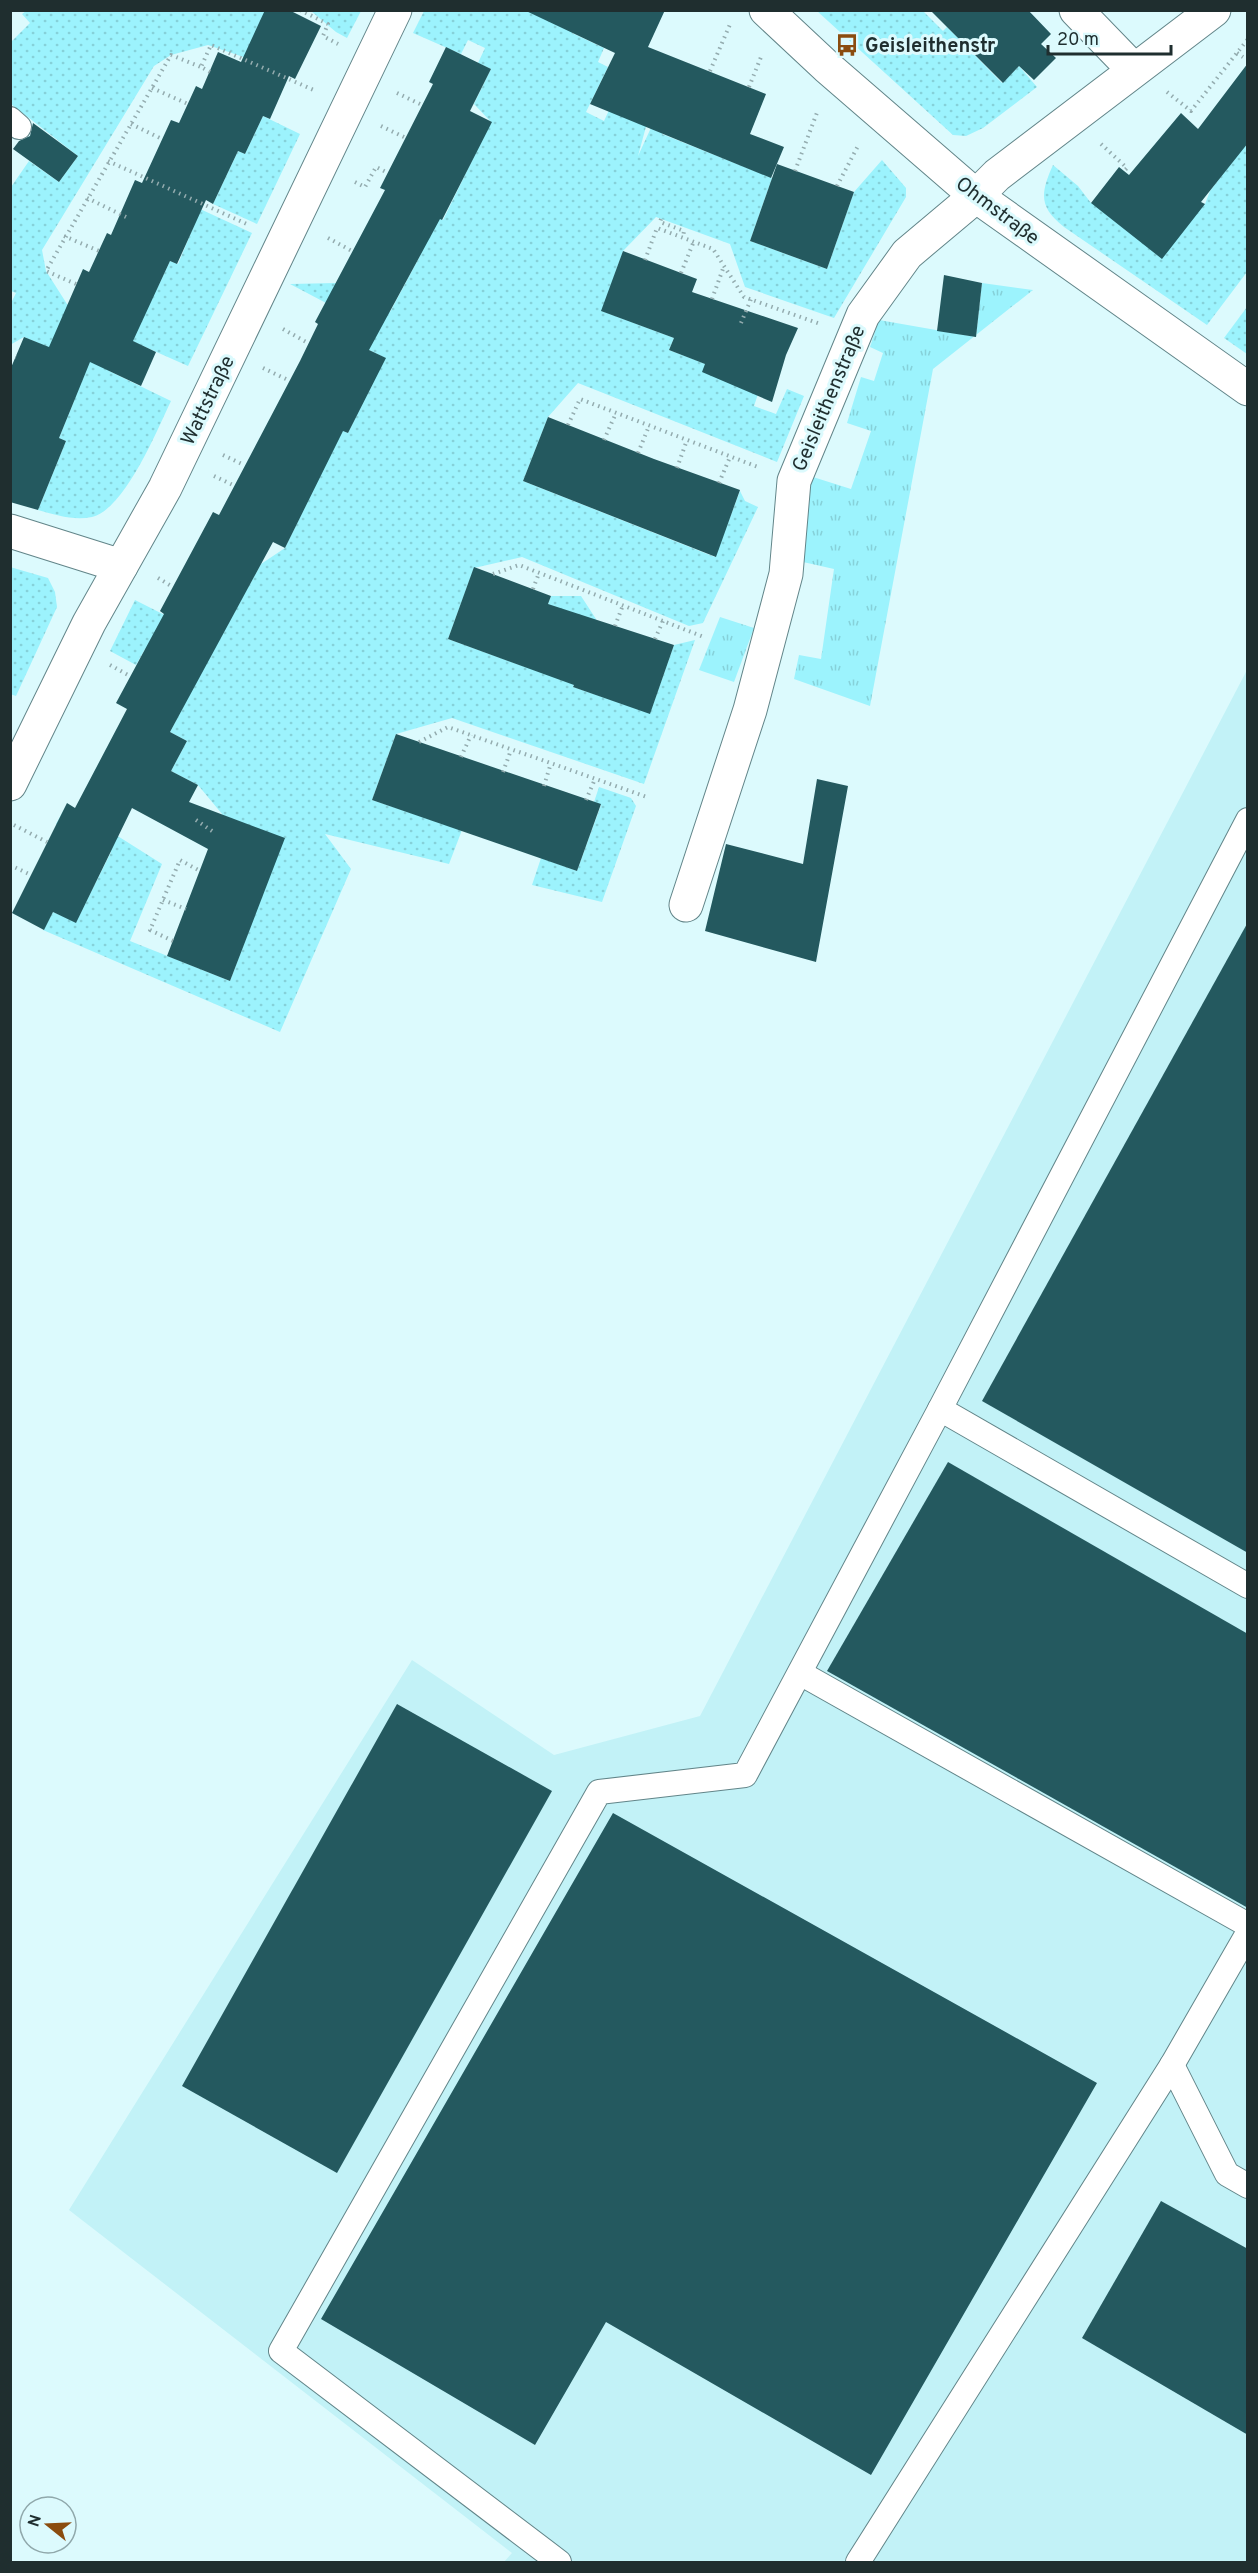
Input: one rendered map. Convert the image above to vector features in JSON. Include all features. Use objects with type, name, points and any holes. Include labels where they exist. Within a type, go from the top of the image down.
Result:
[{"type":"street","name":"Wattstraße","points":[[10,784],[89,623],[165,488],[395,10]]},
{"type":"street","name":"Ohmstraße","points":[[766,10],[827,67],[976,196],[1248,389]]},
{"type":"street","points":[[1076,10],[1134,70]]},
{"type":"street","name":"Geisleithenstraße","points":[[686,906],[750,710],[786,574],[794,482],[863,315],[907,254],[976,196],[997,175],[1214,10]]},
{"type":"street","points":[[10,531],[121,566]]},
{"type":"lane","points":[[558,2562],[281,2351],[599,1792],[745,1775],[940,1410],[1248,820]]},
{"type":"lane","points":[[940,1410],[1248,1586]]},
{"type":"lane","points":[[800,1673],[1248,1925]]},
{"type":"lane","points":[[858,2562],[1172,2065],[1248,1933]]},
{"type":"lane","points":[[1172,2065],[1227,2174],[1248,2186]]},
{"type":"path","points":[[300,10],[328,24],[323,36],[346,48]]},
{"type":"path","points":[[710,71],[731,21]]},
{"type":"path","points":[[1186,118],[1248,39]]},
{"type":"path","points":[[201,67],[212,45],[324,94]]},
{"type":"path","points":[[749,87],[764,51]]},
{"type":"path","points":[[1237,53],[1243,57]]},
{"type":"path","points":[[76,284],[46,271],[64,236],[171,54],[210,72]]},
{"type":"path","points":[[152,88],[188,104]]},
{"type":"path","points":[[1166,91],[1191,111]]},
{"type":"path","points":[[396,92],[422,105]]},
{"type":"path","points":[[795,171],[820,105]]},
{"type":"path","points":[[371,121],[406,138]]},
{"type":"path","points":[[130,124],[162,139]]},
{"type":"path","points":[[837,186],[862,138]]},
{"type":"path","points":[[1097,140],[1127,168],[1124,171]]},
{"type":"path","points":[[108,161],[258,230]]},
{"type":"path","points":[[349,179],[365,188],[376,167],[388,173]]},
{"type":"path","points":[[87,198],[126,217]]},
{"type":"path","points":[[661,219],[660,222],[685,229],[683,237]]},
{"type":"path","points":[[645,260],[657,228],[694,241],[713,249],[744,297],[824,326]]},
{"type":"path","points":[[324,235],[352,251]]},
{"type":"path","points":[[64,236],[99,250]]},
{"type":"path","points":[[681,273],[694,241]]},
{"type":"path","points":[[712,299],[724,266]]},
{"type":"path","points":[[741,323],[751,299]]},
{"type":"path","points":[[281,328],[308,343]]},
{"type":"path","points":[[262,367],[290,381]]},
{"type":"path","points":[[568,425],[580,399],[759,468]]},
{"type":"path","points":[[604,440],[616,413]]},
{"type":"path","points":[[638,453],[649,426]]},
{"type":"path","points":[[677,468],[687,440]]},
{"type":"path","points":[[216,452],[244,465]]},
{"type":"path","points":[[719,483],[730,457]]},
{"type":"path","points":[[493,574],[519,565],[704,638]]},
{"type":"path","points":[[533,589],[539,573]]},
{"type":"path","points":[[615,626],[623,605]]},
{"type":"path","points":[[655,639],[663,621]]},
{"type":"path","points":[[104,662],[130,675]]},
{"type":"path","points":[[419,742],[448,728],[647,797]]},
{"type":"path","points":[[461,757],[471,735]]},
{"type":"path","points":[[503,772],[512,750]]},
{"type":"path","points":[[544,786],[551,763]]},
{"type":"path","points":[[586,800],[595,778]]},
{"type":"path","points":[[196,820],[215,833]]},
{"type":"path","points":[[14,825],[47,842]]},
{"type":"path","points":[[173,941],[150,930],[180,860],[200,871]]},
{"type":"path","points":[[10,866],[31,875]]},
{"type":"path","points":[[163,900],[186,909]]},
{"type":"shaded area","points":[[1247,670],[1247,2562],[504,2562],[512,2553],[69,2210],[412,1660],[554,1755],[700,1716]]},
{"type":"green space","points":[[26,11],[265,11],[264,64],[208,45],[171,55],[154,66],[42,250],[46,271],[67,304],[131,334],[152,299],[170,261],[178,264],[193,228],[172,196],[252,233],[188,366],[125,338],[109,371],[171,401],[149,448],[128,484],[104,511],[85,518],[65,517],[38,510],[66,441],[59,438],[74,401],[83,362],[24,337],[10,345],[11,303],[16,293],[11,291],[11,187],[29,161],[59,182],[78,156],[11,104],[11,42],[30,23],[22,14]]},
{"type":"green space","points":[[311,11],[361,11],[347,38],[336,32]]},
{"type":"green space","points":[[424,11],[555,11],[577,21],[572,33],[604,48],[598,62],[608,67],[586,112],[604,121],[611,106],[647,123],[638,156],[672,82],[690,63],[662,134],[772,178],[750,241],[827,269],[854,192],[882,160],[906,188],[906,197],[834,318],[745,287],[730,244],[656,217],[623,251],[602,311],[674,338],[669,350],[761,385],[754,406],[776,414],[787,389],[804,396],[777,462],[578,383],[548,417],[523,481],[715,557],[740,491],[745,501],[758,507],[703,623],[689,626],[522,557],[474,568],[448,639],[525,667],[551,596],[581,596],[596,619],[573,687],[650,713],[674,645],[695,640],[644,784],[452,718],[396,734],[372,800],[462,830],[449,864],[325,834],[351,869],[280,1032],[43,930],[53,912],[76,922],[111,852],[56,824],[67,804],[162,864],[130,941],[230,981],[256,912],[222,814],[198,785],[171,771],[187,741],[170,732],[199,677],[145,649],[136,665],[110,651],[135,600],[218,642],[261,564],[285,548],[321,474],[313,416],[348,433],[385,358],[318,324],[328,304],[290,284],[336,283],[390,312],[420,256],[415,207],[443,220],[491,122],[474,104],[491,69],[478,63],[485,48],[468,40],[461,54],[413,33]]},
{"type":"green space","points":[[817,11],[923,11],[943,31],[947,27],[1002,83],[1019,66],[1037,87],[983,128],[966,136],[953,135]]},
{"type":"green space","points":[[263,116],[300,134],[257,224],[213,204],[238,151],[245,154]]},
{"type":"green space","points":[[1247,142],[1247,272],[1207,325],[1064,227],[1046,206],[1044,192],[1053,165],[1078,186],[1091,203],[1205,204],[1210,191]]},
{"type":"green space","points":[[982,283],[1033,290],[976,335]]},
{"type":"green space","points":[[1247,307],[1247,354],[1224,338]]},
{"type":"green space","points":[[879,320],[974,337],[933,369],[870,706],[794,679],[799,655],[821,659],[834,569],[803,562],[803,517],[813,477],[851,489],[871,431],[847,423],[861,377],[874,381],[883,353],[870,347]]},
{"type":"green space","points":[[10,567],[48,578],[55,592],[57,607],[16,696],[10,694]]},
{"type":"green space","points":[[720,617],[754,628],[734,682],[699,670]]},
{"type":"green space","points":[[599,787],[631,798],[636,806],[602,902],[532,885],[541,858],[577,871],[601,805],[594,802]]},
{"type":"building","points":[[265,10],[289,10],[321,26],[295,79],[289,76],[270,119],[263,116],[245,154],[238,151],[213,204],[206,200],[177,264],[170,261],[133,341],[156,352],[141,386],[90,362],[59,438],[66,441],[38,510],[10,502],[10,370],[24,337],[49,347],[83,269],[89,272],[107,233],[111,235],[135,180],[142,183],[171,120],[179,123],[196,86],[202,89],[218,52],[241,62]]},
{"type":"building","points":[[524,10],[665,10],[648,47],[766,94],[750,134],[784,147],[771,178],[590,104],[615,53]]},
{"type":"building","points":[[930,10],[1028,10],[1051,34],[1041,44],[1056,58],[1034,80],[1019,66],[1003,83]]},
{"type":"building","points":[[446,47],[491,69],[470,111],[492,122],[442,220],[440,219],[369,350],[386,358],[348,433],[343,431],[285,548],[273,542],[170,732],[187,741],[171,771],[198,785],[189,802],[285,838],[230,981],[167,956],[208,849],[132,808],[76,923],[53,912],[44,930],[12,913],[67,803],[75,808],[127,709],[116,703],[164,614],[160,611],[213,512],[219,515],[300,361],[318,324],[315,322],[385,190],[380,188],[433,84],[429,82]]},
{"type":"building","points":[[1248,63],[1248,143],[1201,202],[1205,204],[1162,259],[1091,203],[1119,167],[1129,175],[1181,113],[1198,129]]},
{"type":"building","points":[[33,123],[78,156],[59,182],[13,149],[19,141],[30,136]]},
{"type":"building","points":[[777,164],[854,192],[827,269],[750,241]]},
{"type":"building","points":[[623,251],[697,279],[692,292],[798,328],[786,355],[772,402],[702,372],[705,364],[669,350],[674,338],[601,311]]},
{"type":"building","points":[[944,275],[982,283],[976,337],[937,331]]},
{"type":"building","points":[[548,417],[740,490],[716,557],[523,481]]},
{"type":"building","points":[[474,567],[551,596],[548,604],[674,645],[650,714],[448,639]]},
{"type":"building","points":[[396,734],[601,804],[577,871],[372,800]]},
{"type":"building","points":[[817,779],[848,786],[816,962],[705,931],[726,844],[803,864]]},
{"type":"building","points":[[1248,922],[1248,1553],[982,1401]]},
{"type":"building","points":[[948,1462],[1248,1634],[1248,1908],[827,1671]]},
{"type":"building","points":[[397,1704],[552,1791],[337,2173],[182,2086]]},
{"type":"building","points":[[613,1813],[1097,2083],[871,2475],[606,2322],[535,2445],[321,2319]]},
{"type":"building","points":[[1161,2201],[1248,2249],[1248,2435],[1082,2338]]},
{"type":"place","name":"Geisleithenstr","points":[[847,45]]}]
